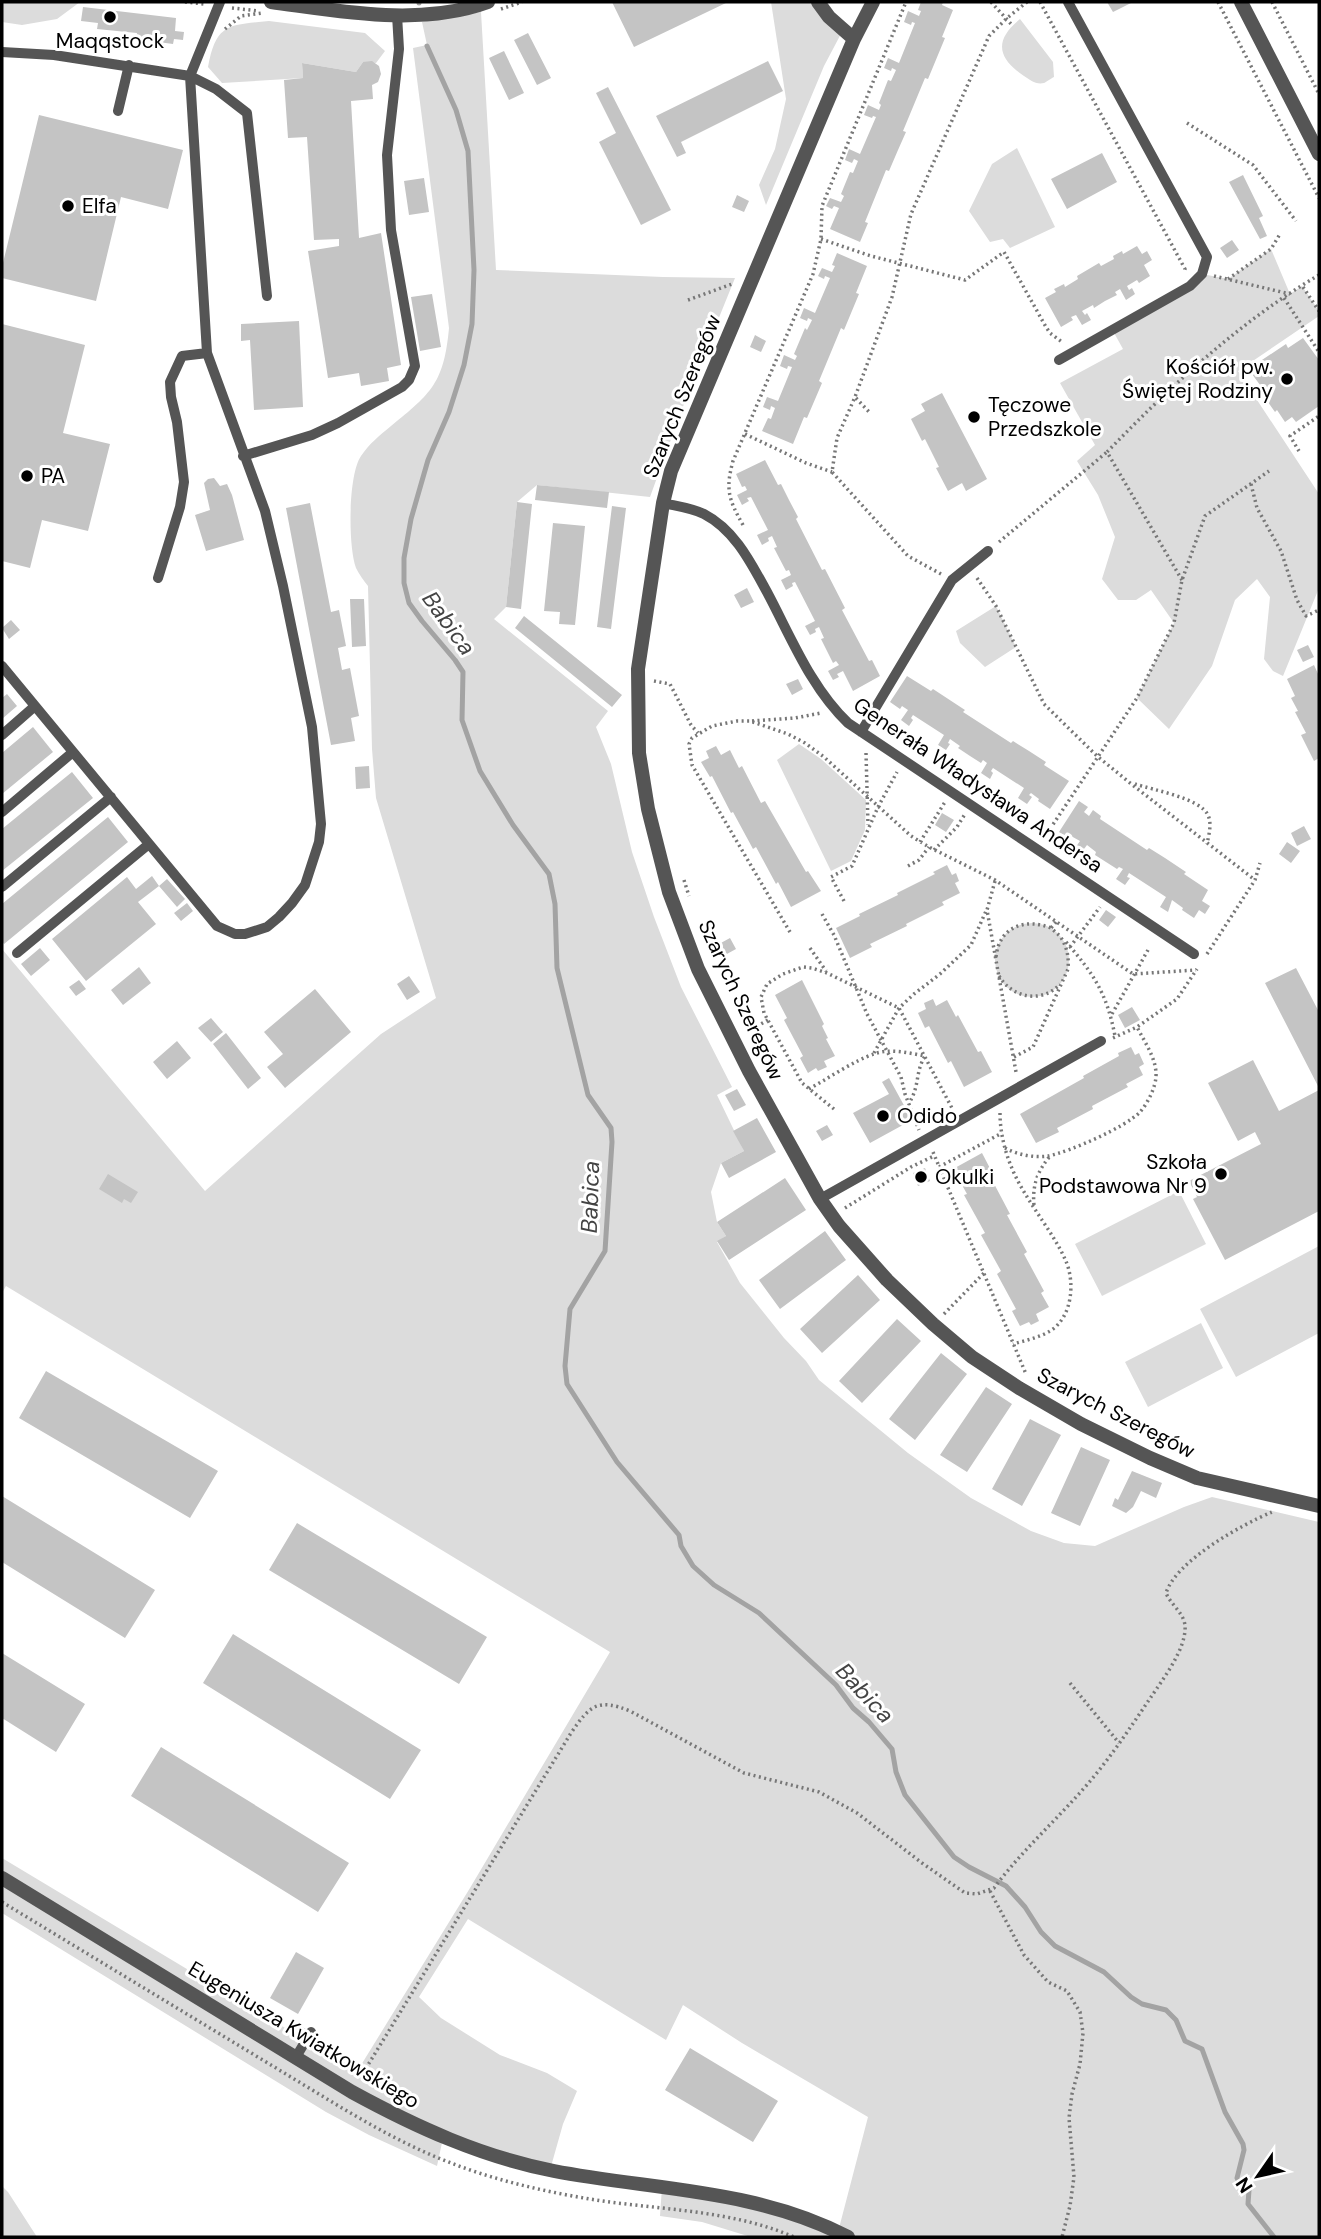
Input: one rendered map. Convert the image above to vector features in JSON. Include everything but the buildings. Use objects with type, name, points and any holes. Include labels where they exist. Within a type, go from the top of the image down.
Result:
[{"type":"street","points":[[271,2],[400,15],[440,13],[488,2]]},
{"type":"street","points":[[818,2],[854,39]]},
{"type":"street","name":"Szarych Szeregów","points":[[873,2],[854,39],[694,411],[671,471],[663,503],[638,669],[639,753],[654,837],[669,892],[698,970],[749,1071],[827,1196],[839,1226],[887,1280],[933,1324],[972,1357],[1019,1388],[1150,1458],[1198,1478],[1319,1506]]},
{"type":"street","points":[[1241,2],[1319,154]]},
{"type":"street","name":"Eugeniusza Kwiatkowskiego","points":[[2,1878],[398,2117],[443,2137],[493,2155],[550,2170],[740,2198],[810,2220],[848,2237]]},
{"type":"lane","points":[[2,666],[217,926],[235,934],[245,934],[267,927],[292,904],[305,885],[319,842],[321,824],[309,714],[265,511],[207,353],[190,76],[220,2]]},
{"type":"lane","points":[[1059,360],[1190,286],[1202,274],[1206,257],[1068,2]]},
{"type":"lane","points":[[243,456],[312,435],[338,423],[402,387],[413,373],[415,366],[391,230],[387,155],[399,49],[400,15]]},
{"type":"lane","points":[[2,52],[54,55],[190,76],[216,89],[247,113],[267,296]]},
{"type":"lane","points":[[118,111],[128,65]]},
{"type":"lane","points":[[158,578],[180,507],[184,482],[170,382],[182,356],[207,353]]},
{"type":"lane","name":"Generała Władysława Andersa","points":[[663,503],[703,514],[718,523],[741,547],[814,682],[835,711],[863,734],[1194,954]]},
{"type":"lane","points":[[863,734],[952,580],[988,551]]},
{"type":"lane","points":[[2,734],[35,706]]},
{"type":"lane","points":[[2,812],[73,752]]},
{"type":"lane","points":[[2,887],[110,797]]},
{"type":"lane","points":[[17,953],[149,844]]},
{"type":"lane","points":[[827,1196],[1101,1041]]},
{"type":"lane","points":[[296,2057],[311,2032]]},
{"type":"path","points":[[743,527],[727,486],[733,461],[813,274],[821,239],[822,206],[906,2]]},
{"type":"path","points":[[991,2],[1012,25]]},
{"type":"path","points":[[832,472],[837,438],[892,297],[911,214],[989,36],[1027,2]]},
{"type":"path","points":[[1040,2],[1185,269],[1183,276]]},
{"type":"path","points":[[1218,2],[1319,198]]},
{"type":"path","points":[[1272,2],[1319,94]]},
{"type":"path","points":[[1187,123],[1253,165],[1296,221]]},
{"type":"path","points":[[1280,234],[1271,249],[1228,279],[1290,294]]},
{"type":"path","points":[[821,239],[965,280],[1004,252],[1046,327],[1057,339],[1068,343]]},
{"type":"path","points":[[988,551],[1107,452],[1156,401],[1249,321],[1319,275]]},
{"type":"path","points":[[688,300],[740,281],[735,293]]},
{"type":"path","points":[[1302,286],[1319,311]]},
{"type":"path","points":[[1283,298],[1319,352]]},
{"type":"path","points":[[855,397],[871,414]]},
{"type":"path","points":[[1299,451],[1290,436],[1319,416]]},
{"type":"path","points":[[745,434],[806,463],[832,472],[908,556],[952,580]]},
{"type":"path","points":[[1107,452],[1182,580]]},
{"type":"path","points":[[1042,839],[1138,698],[1174,623],[1182,580],[1205,516],[1269,471]]},
{"type":"path","points":[[1251,484],[1257,508],[1281,551],[1297,600],[1307,616],[1319,610]]},
{"type":"path","points":[[969,565],[996,606],[1044,704],[1097,756],[1255,880]]},
{"type":"path","points":[[652,691],[653,670]]},
{"type":"path","points":[[652,681],[670,684],[691,725],[698,733]]},
{"type":"path","points":[[750,722],[835,711]]},
{"type":"path","points":[[789,932],[692,765],[689,744],[692,738],[724,723],[737,720],[750,722],[788,734],[805,743],[920,842],[995,880],[1133,974],[1196,970]]},
{"type":"path","points":[[863,734],[868,828]]},
{"type":"path","points":[[844,901],[831,877],[852,866],[878,807],[903,761]]},
{"type":"path","points":[[1130,783],[1191,802],[1203,809],[1209,818],[1207,844]]},
{"type":"path","points":[[920,842],[951,793]]},
{"type":"path","points":[[934,850],[957,827],[970,806]]},
{"type":"path","points":[[908,866],[919,860],[929,847]]},
{"type":"path","points":[[1101,1041],[1115,1038],[1137,1027],[1177,999],[1255,880],[1260,863]]},
{"type":"path","points":[[684,879],[691,902]]},
{"type":"path","points":[[874,1053],[899,1008],[971,945],[987,909],[995,880]]},
{"type":"path","points":[[1070,947],[1107,896]]},
{"type":"path","points":[[987,909],[1014,1057],[1017,1088]]},
{"type":"path","points":[[822,914],[834,935],[867,1014],[901,1077],[908,1104],[939,1167],[1021,1364]]},
{"type":"path","points":[[1051,929],[1056,921]]},
{"type":"path","points":[[995,963],[1000,941],[1008,932],[1029,923],[1051,929],[1070,947],[1099,985],[1107,1000],[1115,1038]]},
{"type":"path","points":[[1014,1057],[1033,1047],[1068,969],[1069,957],[1060,936]]},
{"type":"path","points":[[810,948],[828,973]]},
{"type":"path","points":[[1111,1016],[1147,950]]},
{"type":"path","points":[[835,1109],[802,1083],[768,1020],[761,997],[772,979],[803,967],[828,973],[899,1008],[959,1121]]},
{"type":"path","points":[[998,974],[1004,984],[1013,991],[1023,996],[1035,997],[1056,988],[1063,979]]},
{"type":"path","points":[[747,1032],[768,1020]]},
{"type":"path","points":[[1005,1148],[1028,1156],[1052,1154],[1108,1132],[1140,1112],[1149,1099],[1156,1079],[1152,1056],[1137,1027]]},
{"type":"path","points":[[809,1089],[874,1053],[888,1051],[925,1056]]},
{"type":"path","points":[[908,1104],[915,1093],[920,1065],[925,1056]]},
{"type":"path","points":[[1000,1098],[1005,1148],[1022,1188],[1067,1262],[1070,1300],[1068,1312],[1053,1329],[1013,1344]]},
{"type":"path","points":[[939,1167],[1002,1133]]},
{"type":"path","points":[[1034,1207],[1034,1183],[1052,1154]]},
{"type":"path","points":[[844,1209],[911,1167],[934,1156]]},
{"type":"path","points":[[827,1196],[844,1209],[849,1217]]},
{"type":"path","points":[[935,1306],[945,1315],[984,1273]]},
{"type":"path","points":[[1017,1370],[1026,1376]]},
{"type":"path","points":[[363,2072],[582,1717],[603,1704],[611,1703],[630,1711],[744,1773],[819,1793],[858,1813],[965,1893],[977,1894],[992,1890],[1091,1781],[1169,1672],[1184,1638],[1185,1626],[1182,1615],[1166,1593],[1173,1577],[1217,1541],[1277,1509],[1266,1506]]},
{"type":"path","points":[[1070,1683],[1119,1743]]},
{"type":"path","points":[[992,1890],[1024,1955],[1048,1982],[1067,1991],[1080,2012],[1083,2033],[1080,2064],[1069,2118],[1074,2177],[1062,2237]]},
{"type":"shaded area","points":[[2,2],[80,2],[57,19],[22,25],[2,22]]},
{"type":"shaded area","points":[[771,2],[818,2],[843,30],[824,66],[766,205],[759,185],[775,149],[786,99]]},
{"type":"shaded area","points":[[481,12],[496,270],[735,278],[650,497],[537,485],[517,502],[506,607],[494,619],[608,711],[596,727],[611,764],[632,852],[681,987],[732,1087],[717,1095],[744,1151],[721,1163],[711,1192],[717,1222],[726,1236],[717,1242],[740,1283],[819,1380],[908,1453],[971,1498],[1031,1531],[1064,1543],[1095,1546],[1212,1497],[1319,1522],[1319,2237],[751,2237],[702,2222],[660,2216],[662,2187],[740,2198],[838,2232],[868,2117],[683,2005],[666,2040],[468,1919],[419,1997],[441,2018],[500,2055],[547,2073],[577,2091],[563,2124],[550,2170],[443,2138],[437,2166],[326,2112],[2,1913],[2,1858],[287,2029],[301,2026],[322,2039],[325,2051],[358,2070],[610,1652],[6,1286],[2,1293],[2,949],[205,1191],[381,1034],[436,998],[376,798],[372,749],[368,586],[353,558],[351,511],[354,479],[361,456],[434,385],[447,346],[449,328],[413,48],[427,45],[422,22]]},
{"type":"shaded area","points":[[1020,19],[1053,62],[1054,77],[1044,83],[1036,83],[1024,76],[1004,56],[1002,49],[1006,34]]},
{"type":"shaded area","points":[[269,21],[365,33],[385,51],[376,63],[363,62],[356,72],[302,63],[303,78],[222,83],[208,67],[220,34],[234,26]]},
{"type":"shaded area","points":[[1017,148],[1055,227],[1010,248],[1003,239],[990,242],[969,211],[992,164]]},
{"type":"shaded area","points":[[1271,249],[1290,294],[1302,286],[1319,311],[1319,316],[1238,371],[1319,494],[1319,588],[1283,676],[1273,671],[1264,659],[1270,597],[1257,579],[1235,600],[1212,666],[1169,729],[1137,698],[1174,623],[1151,590],[1136,600],[1118,600],[1102,579],[1115,537],[1098,495],[1077,461],[1095,445],[1060,383],[1123,349],[1113,331],[1202,274],[1228,279]]},
{"type":"shaded area","points":[[996,606],[1016,647],[985,667],[960,643],[956,631]]},
{"type":"shaded area","points":[[799,744],[821,759],[866,800],[865,830],[851,861],[831,871],[777,760]]},
{"type":"shaded area","points":[[1032,923],[1046,926],[1058,934],[1066,946],[1069,960],[1066,974],[1058,986],[1046,994],[1032,997],[1018,994],[1006,986],[998,974],[995,960],[998,946],[1006,934],[1018,926]]},
{"type":"shaded area","points":[[1179,1191],[1206,1244],[1102,1296],[1075,1244]]},
{"type":"shaded area","points":[[1319,1246],[1319,1333],[1236,1377],[1200,1309]]},
{"type":"shaded area","points":[[1201,1323],[1223,1368],[1148,1407],[1125,1362]]},
{"type":"shaded area","points":[[2,2186],[8,2192],[37,2237],[2,2237]]},
{"type":"waterway","name":"Babica","points":[[427,46],[456,110],[468,151],[474,270],[472,324],[464,365],[449,412],[428,460],[411,519],[404,558],[404,583],[409,603],[463,672],[462,720],[480,771],[513,825],[549,874],[555,904],[557,968],[588,1095],[611,1128],[605,1251],[570,1309],[565,1366],[567,1384],[617,1462],[679,1535],[681,1546],[693,1566],[714,1585],[759,1613],[836,1685],[853,1708],[892,1749],[896,1772],[905,1795],[954,1857],[1006,1886],[1055,1946],[1104,1972],[1142,2004],[1166,2010],[1176,2020],[1185,2041],[1202,2049],[1225,2112],[1243,2144],[1237,2178],[1240,2184],[1249,2190],[1248,2204],[1274,2237]]},
{"type":"place","name":"Maqqstock","points":[[110,17]]},
{"type":"place","name":"Elfa","points":[[68,206]]},
{"type":"place","name":"Kościół pw. Świętej Rodziny","points":[[1287,379]]},
{"type":"place","name":"Tęczowe Przedszkole","points":[[974,417]]},
{"type":"place","name":"PA","points":[[27,476]]},
{"type":"place","name":"Odido","points":[[883,1116]]},
{"type":"place","name":"Szkoła Podstawowa Nr 9","points":[[1221,1174]]},
{"type":"place","name":"Okulki","points":[[921,1177]]}]
